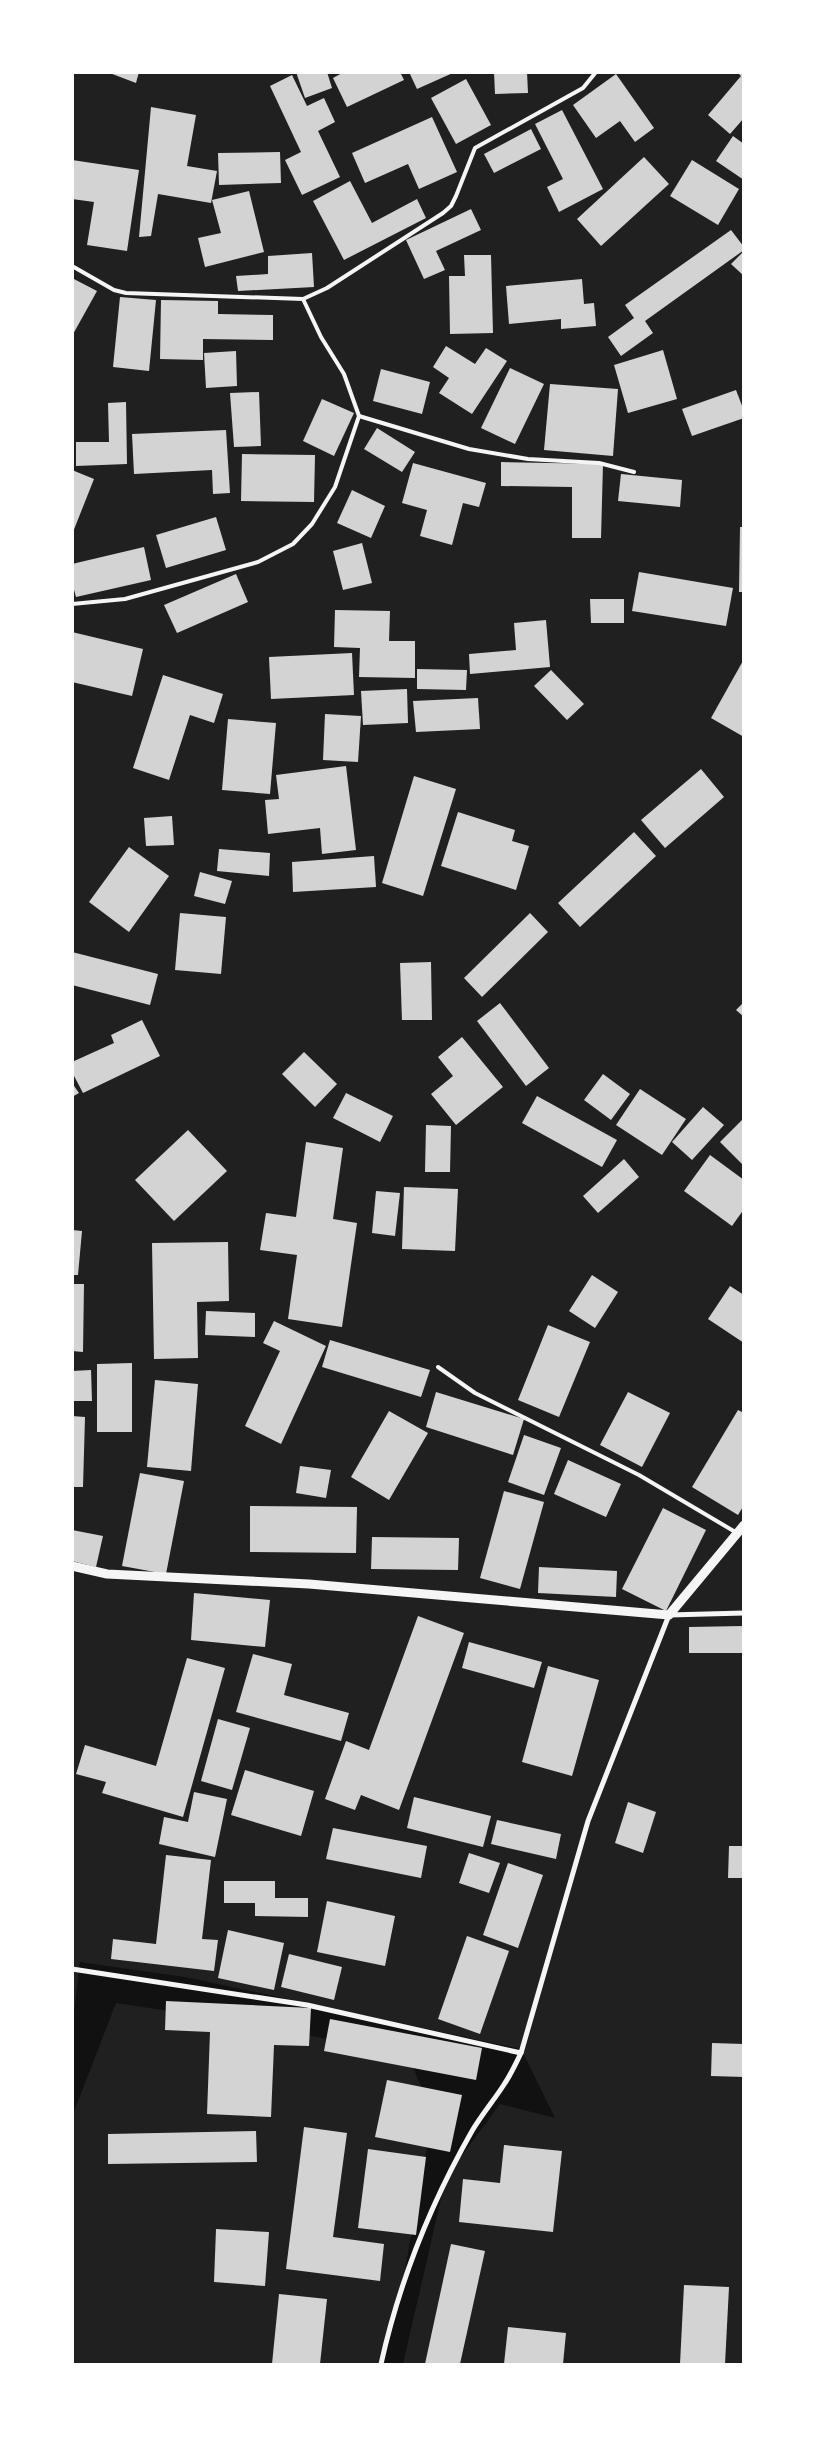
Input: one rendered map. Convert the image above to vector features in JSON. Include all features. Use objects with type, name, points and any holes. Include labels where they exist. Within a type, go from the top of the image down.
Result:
[{"type":"street","points":[[381,2364],[391,2317],[414,2252],[473,2129],[505,2083],[521,2053],[588,1821],[669,1615],[744,1525]]},
{"type":"street","points":[[72,1566],[107,1574],[309,1584],[669,1615],[744,1613]]},
{"type":"street","points":[[73,1969],[307,2005],[521,2053]]},
{"type":"lane","points":[[72,266],[114,290],[126,293],[303,299],[327,288],[443,213],[451,206],[456,196],[475,148],[583,88],[596,72]]},
{"type":"lane","points":[[72,604],[125,599],[258,562],[293,544],[312,524],[335,487],[359,416],[344,374],[321,337],[303,299]]},
{"type":"lane","points":[[359,416],[469,449],[528,459],[599,463],[634,472]]},
{"type":"lane","points":[[438,1367],[475,1393],[639,1475],[737,1533]]},
{"type":"lane","points":[[72,1973],[73,1969]]},
{"type":"shaded area","points":[[73,73],[743,73],[743,2364],[403,2364],[446,2177],[500,2104],[555,2118],[521,2049],[185,1977],[80,1962],[73,2021]]},
{"type":"shaded area","points":[[116,2003],[256,2024],[408,2056],[433,2114],[399,2303],[379,2364],[73,2364],[72,2117]]},
{"type":"building","points":[[107,72],[139,72],[136,83]]},
{"type":"building","points":[[296,72],[327,72],[332,88],[305,98]]},
{"type":"building","points":[[344,72],[400,72],[404,80],[347,107],[333,78]]},
{"type":"building","points":[[409,72],[455,72],[417,89]]},
{"type":"building","points":[[494,72],[527,72],[528,93],[495,94]]},
{"type":"building","points":[[737,72],[744,72],[744,118],[730,134],[708,115],[741,76]]},
{"type":"building","points":[[616,74],[654,128],[635,142],[620,121],[596,138],[573,105]]},
{"type":"building","points":[[292,75],[307,106],[324,98],[335,122],[318,131],[340,177],[302,195],[285,160],[301,152],[270,86]]},
{"type":"building","points":[[466,79],[491,125],[456,144],[431,98]]},
{"type":"building","points":[[151,107],[196,115],[187,166],[217,171],[211,203],[158,194],[151,236],[139,237]]},
{"type":"building","points":[[562,110],[603,189],[559,212],[547,187],[563,179],[535,124]]},
{"type":"building","points":[[432,117],[457,172],[419,189],[408,164],[365,183],[352,153]]},
{"type":"building","points":[[531,129],[541,149],[494,173],[484,154]]},
{"type":"building","points":[[733,136],[744,144],[744,180],[716,161]]},
{"type":"building","points":[[280,152],[281,183],[219,185],[218,153]]},
{"type":"building","points":[[644,157],[669,184],[601,246],[577,219]]},
{"type":"building","points":[[72,160],[139,170],[127,251],[87,245],[94,202],[72,199]]},
{"type":"building","points":[[692,160],[739,189],[718,225],[670,196]]},
{"type":"building","points":[[350,181],[372,223],[417,199],[426,218],[344,260],[313,201]]},
{"type":"building","points":[[249,191],[264,252],[205,267],[198,238],[221,233],[212,200]]},
{"type":"building","points":[[471,209],[481,230],[436,251],[445,270],[424,279],[406,240]]},
{"type":"building","points":[[731,230],[744,247],[744,250],[645,321],[653,333],[621,356],[608,337],[634,318],[625,305]]},
{"type":"building","points":[[744,251],[744,276],[731,264]]},
{"type":"building","points":[[312,253],[314,287],[238,291],[236,276],[268,274],[268,256]]},
{"type":"building","points":[[464,255],[491,255],[493,333],[450,334],[449,276],[465,276]]},
{"type":"building","points":[[72,278],[97,291],[72,336]]},
{"type":"building","points":[[582,279],[584,304],[594,303],[596,326],[561,329],[561,319],[509,324],[506,286]]},
{"type":"building","points":[[120,297],[156,300],[149,371],[113,367]]},
{"type":"building","points":[[161,300],[218,301],[218,314],[273,315],[273,340],[203,339],[203,360],[160,359]]},
{"type":"building","points":[[446,346],[475,364],[486,348],[507,361],[472,414],[439,393],[449,378],[433,367]]},
{"type":"building","points":[[663,350],[677,399],[628,413],[614,365]]},
{"type":"building","points":[[236,351],[237,386],[206,388],[204,353]]},
{"type":"building","points":[[510,368],[544,384],[515,444],[481,428]]},
{"type":"building","points":[[381,369],[430,382],[422,414],[373,401]]},
{"type":"building","points":[[550,384],[618,389],[613,456],[544,450]]},
{"type":"building","points":[[736,390],[744,411],[744,418],[692,436],[682,409]]},
{"type":"building","points":[[259,392],[261,446],[234,447],[230,393]]},
{"type":"building","points":[[322,399],[354,413],[334,456],[303,441]]},
{"type":"building","points":[[126,402],[127,464],[76,466],[76,442],[109,442],[108,403]]},
{"type":"building","points":[[377,428],[415,452],[402,472],[364,449]]},
{"type":"building","points":[[226,430],[230,493],[213,494],[212,470],[134,474],[132,434]]},
{"type":"building","points":[[242,454],[315,455],[314,502],[241,501]]},
{"type":"building","points":[[501,462],[603,464],[601,538],[572,538],[572,487],[501,486]]},
{"type":"building","points":[[413,463],[486,483],[479,507],[463,503],[452,545],[420,536],[427,510],[402,503]]},
{"type":"building","points":[[72,470],[94,479],[73,532],[72,532]]},
{"type":"building","points":[[621,474],[682,480],[680,507],[618,501]]},
{"type":"building","points":[[352,490],[385,506],[371,538],[337,523]]},
{"type":"building","points":[[216,517],[226,550],[166,568],[156,535]]},
{"type":"building","points":[[740,527],[744,527],[744,592],[739,592]]},
{"type":"building","points":[[362,543],[372,583],[343,590],[333,551]]},
{"type":"building","points":[[144,547],[151,580],[76,597],[72,582],[72,564]]},
{"type":"building","points":[[639,572],[733,588],[726,626],[632,611]]},
{"type":"building","points":[[236,574],[248,602],[177,633],[164,605]]},
{"type":"building","points":[[590,599],[624,599],[624,623],[591,623]]},
{"type":"building","points":[[335,610],[390,611],[389,641],[415,641],[415,678],[359,677],[360,648],[334,647]]},
{"type":"building","points":[[546,620],[550,667],[470,674],[469,654],[516,650],[514,623]]},
{"type":"building","points":[[72,632],[143,649],[132,696],[72,682]]},
{"type":"building","points":[[352,653],[354,695],[271,699],[269,657]]},
{"type":"building","points":[[744,659],[744,737],[711,718]]},
{"type":"building","points":[[417,669],[467,670],[466,690],[417,689]]},
{"type":"building","points":[[551,670],[584,704],[567,720],[534,686]]},
{"type":"building","points":[[163,675],[223,694],[214,723],[190,715],[169,780],[133,768]]},
{"type":"building","points":[[407,689],[408,723],[363,725],[361,691]]},
{"type":"building","points":[[478,698],[480,729],[416,732],[413,701]]},
{"type":"building","points":[[325,714],[361,716],[358,762],[323,760]]},
{"type":"building","points":[[228,719],[276,723],[270,794],[222,790]]},
{"type":"building","points":[[346,766],[356,850],[322,854],[320,828],[268,834],[265,800],[279,799],[276,775]]},
{"type":"building","points":[[701,769],[724,797],[665,848],[641,820]]},
{"type":"building","points":[[414,776],[456,789],[423,896],[382,883]]},
{"type":"building","points":[[458,812],[515,830],[512,841],[529,846],[516,890],[441,866]]},
{"type":"building","points":[[172,816],[174,845],[146,846],[144,818]]},
{"type":"building","points":[[634,832],[656,856],[580,927],[558,903]]},
{"type":"building","points":[[129,847],[169,876],[129,932],[89,902]]},
{"type":"building","points":[[219,849],[270,853],[269,876],[217,871]]},
{"type":"building","points":[[374,856],[376,887],[293,892],[292,862]]},
{"type":"building","points":[[200,872],[232,881],[225,904],[194,896]]},
{"type":"building","points":[[180,913],[226,917],[221,974],[175,970]]},
{"type":"building","points":[[530,913],[548,932],[482,997],[464,978]]},
{"type":"building","points":[[72,952],[158,974],[150,1005],[72,985]]},
{"type":"building","points":[[431,962],[432,1020],[402,1020],[400,963]]},
{"type":"building","points":[[744,1002],[744,1017],[736,1010]]},
{"type":"building","points":[[500,1003],[549,1068],[526,1086],[477,1021]]},
{"type":"building","points":[[142,1020],[160,1056],[83,1093],[72,1072],[72,1062],[114,1043],[111,1035]]},
{"type":"building","points":[[462,1037],[503,1087],[456,1125],[431,1094],[453,1076],[438,1057]]},
{"type":"building","points":[[304,1052],[337,1084],[315,1107],[282,1074]]},
{"type":"building","points":[[603,1074],[630,1094],[611,1120],[584,1100]]},
{"type":"building","points":[[72,1083],[79,1093],[72,1097]]},
{"type":"building","points":[[640,1089],[686,1119],[662,1155],[616,1125]]},
{"type":"building","points":[[346,1093],[393,1116],[380,1142],[333,1118]]},
{"type":"building","points":[[537,1096],[617,1140],[602,1167],[522,1123]]},
{"type":"building","points":[[703,1107],[724,1125],[692,1160],[672,1142]]},
{"type":"building","points":[[744,1118],[744,1166],[720,1142]]},
{"type":"building","points":[[426,1125],[451,1126],[450,1172],[425,1172]]},
{"type":"building","points":[[188,1130],[227,1171],[174,1221],[135,1180]]},
{"type":"building","points":[[306,1142],[343,1148],[333,1219],[357,1223],[342,1327],[288,1319],[297,1255],[260,1250],[266,1213],[296,1217]]},
{"type":"building","points":[[710,1155],[744,1180],[744,1209],[732,1226],[684,1191]]},
{"type":"building","points":[[624,1159],[639,1177],[598,1213],[583,1196]]},
{"type":"building","points":[[404,1187],[458,1189],[455,1251],[402,1249]]},
{"type":"building","points":[[376,1191],[400,1193],[395,1236],[372,1233]]},
{"type":"building","points":[[72,1230],[82,1231],[78,1275],[72,1275]]},
{"type":"building","points":[[228,1242],[229,1301],[197,1302],[198,1358],[154,1359],[152,1243]]},
{"type":"building","points":[[592,1275],[618,1292],[595,1328],[569,1311]]},
{"type":"building","points":[[72,1284],[84,1284],[83,1352],[72,1351]]},
{"type":"building","points":[[730,1286],[744,1295],[744,1343],[708,1319]]},
{"type":"building","points":[[206,1311],[255,1313],[255,1337],[205,1335]]},
{"type":"building","points":[[274,1321],[326,1346],[281,1444],[245,1426],[280,1351],[263,1343]]},
{"type":"building","points":[[548,1325],[590,1342],[559,1417],[518,1400]]},
{"type":"building","points":[[330,1340],[430,1370],[421,1397],[322,1367]]},
{"type":"building","points":[[132,1363],[132,1432],[97,1432],[97,1364]]},
{"type":"building","points":[[91,1370],[92,1401],[72,1401],[72,1371]]},
{"type":"building","points":[[155,1380],[198,1384],[191,1471],[147,1467]]},
{"type":"building","points":[[436,1392],[524,1419],[513,1455],[426,1427]]},
{"type":"building","points":[[628,1392],[670,1413],[642,1467],[600,1445]]},
{"type":"building","points":[[738,1410],[744,1413],[744,1505],[738,1515],[692,1487]]},
{"type":"building","points":[[389,1411],[428,1433],[389,1500],[351,1477]]},
{"type":"building","points":[[72,1416],[85,1417],[83,1487],[72,1487]]},
{"type":"building","points":[[524,1435],[561,1448],[544,1495],[508,1482]]},
{"type":"building","points":[[568,1460],[621,1484],[606,1517],[554,1494]]},
{"type":"building","points":[[300,1466],[331,1470],[326,1498],[296,1493]]},
{"type":"building","points":[[140,1473],[184,1481],[166,1574],[122,1566]]},
{"type":"building","points":[[504,1491],[544,1502],[520,1589],[480,1578]]},
{"type":"building","points":[[250,1506],[357,1507],[356,1553],[250,1552]]},
{"type":"building","points":[[663,1508],[706,1530],[666,1611],[622,1589]]},
{"type":"building","points":[[72,1530],[103,1536],[96,1567],[72,1561]]},
{"type":"building","points":[[372,1537],[459,1538],[458,1570],[371,1569]]},
{"type":"building","points":[[539,1567],[617,1571],[616,1597],[538,1593]]},
{"type":"building","points":[[194,1593],[270,1600],[265,1647],[191,1640]]},
{"type":"building","points":[[418,1616],[464,1633],[399,1810],[361,1795],[355,1810],[325,1799],[346,1741],[369,1750]]},
{"type":"building","points":[[743,1626],[743,1653],[689,1653],[689,1627]]},
{"type":"building","points":[[469,1642],[542,1662],[534,1688],[462,1668]]},
{"type":"building","points":[[253,1654],[292,1664],[284,1695],[349,1713],[341,1741],[236,1712]]},
{"type":"building","points":[[187,1658],[225,1668],[183,1817],[102,1793],[106,1782],[76,1774],[85,1745],[156,1766]]},
{"type":"building","points":[[548,1666],[599,1680],[572,1776],[522,1762]]},
{"type":"building","points":[[218,1719],[250,1728],[232,1790],[201,1781]]},
{"type":"building","points":[[245,1770],[314,1791],[301,1836],[231,1815]]},
{"type":"building","points":[[194,1792],[227,1799],[215,1857],[159,1844],[164,1817],[188,1822]]},
{"type":"building","points":[[414,1797],[491,1816],[483,1847],[407,1828]]},
{"type":"building","points":[[628,1802],[656,1812],[643,1853],[615,1843]]},
{"type":"building","points":[[497,1820],[561,1834],[556,1859],[491,1844]]},
{"type":"building","points":[[333,1828],[427,1846],[421,1878],[326,1859]]},
{"type":"building","points":[[729,1846],[744,1846],[744,1878],[728,1878]]},
{"type":"building","points":[[469,1853],[500,1863],[489,1893],[459,1883]]},
{"type":"building","points":[[166,1855],[211,1860],[202,1939],[218,1940],[214,1971],[111,1959],[113,1939],[156,1944]]},
{"type":"building","points":[[508,1863],[543,1875],[518,1948],[483,1935]]},
{"type":"building","points":[[224,1881],[275,1881],[275,1898],[308,1898],[308,1917],[255,1916],[255,1903],[224,1903]]},
{"type":"building","points":[[327,1901],[395,1916],[385,1966],[317,1952]]},
{"type":"building","points":[[228,1930],[284,1943],[274,1990],[218,1978]]},
{"type":"building","points":[[467,1936],[509,1951],[480,2034],[438,2019]]},
{"type":"building","points":[[289,1954],[342,1967],[334,2000],[281,1987]]},
{"type":"building","points":[[166,2001],[311,2008],[309,2046],[274,2045],[271,2117],[207,2114],[210,2032],[165,2030]]},
{"type":"building","points":[[330,2019],[482,2048],[476,2080],[324,2051]]},
{"type":"building","points":[[712,2043],[744,2044],[744,2077],[711,2076]]},
{"type":"building","points":[[387,2080],[462,2095],[450,2152],[375,2137]]},
{"type":"building","points":[[304,2127],[347,2133],[333,2237],[384,2244],[380,2281],[286,2269]]},
{"type":"building","points":[[256,2131],[257,2162],[108,2164],[108,2134]]},
{"type":"building","points":[[504,2145],[562,2151],[553,2232],[459,2222],[463,2179],[500,2183]]},
{"type":"building","points":[[368,2149],[426,2157],[416,2235],[358,2228]]},
{"type":"building","points":[[216,2229],[269,2232],[265,2286],[214,2282]]},
{"type":"building","points":[[451,2244],[485,2251],[460,2364],[425,2364]]},
{"type":"building","points":[[684,2285],[729,2287],[725,2364],[680,2364]]},
{"type":"building","points":[[279,2294],[327,2299],[320,2364],[272,2364]]},
{"type":"building","points":[[508,2327],[566,2333],[563,2364],[504,2364]]}]
